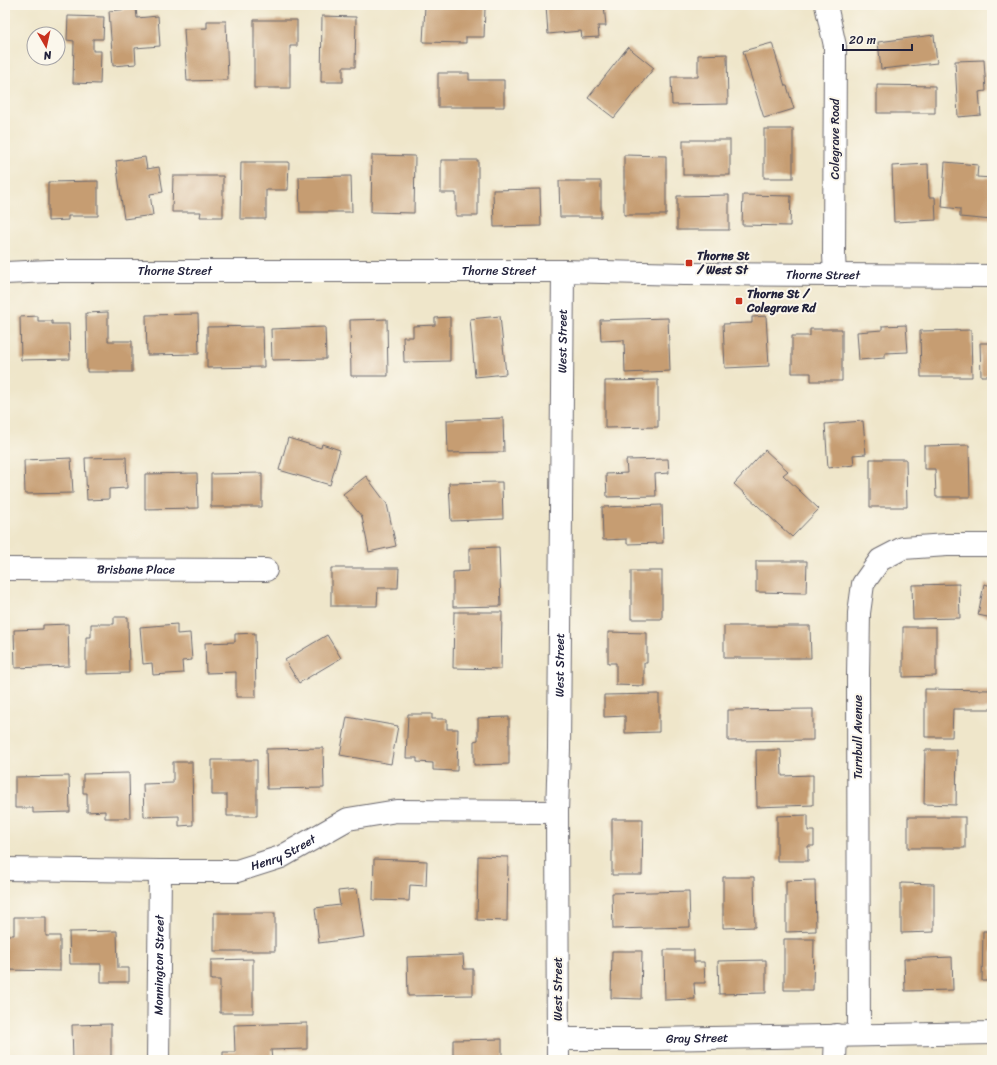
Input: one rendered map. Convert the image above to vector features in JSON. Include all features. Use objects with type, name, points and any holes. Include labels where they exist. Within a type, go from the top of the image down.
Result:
[{"type":"street","name":"Colegrave Road","points":[[826,5],[835,46],[835,275]]},
{"type":"street","name":"Thorne Street","points":[[5,273],[50,271],[562,271],[677,274],[992,276]]},
{"type":"street","name":"West Street","points":[[558,1050],[557,812],[560,749],[562,271]]},
{"type":"street","name":"Turnbull Avenue","points":[[859,1035],[858,676],[859,613],[863,584],[880,560],[903,548],[947,545],[992,545]]},
{"type":"street","name":"Brisbane Place","points":[[5,569],[266,570]]},
{"type":"street","name":"Henry Street","points":[[5,869],[237,871],[281,857],[348,819],[397,811],[557,812]]},
{"type":"street","name":"Monnington Street","points":[[158,1060],[160,871]]},
{"type":"street","name":"Gray Street","points":[[558,1050],[653,1039],[992,1033]]},
{"type":"street","points":[[835,1060],[836,1035]]},
{"type":"building","points":[[546,5],[604,5],[606,26],[598,26],[599,37],[582,38],[581,31],[548,34]]},
{"type":"building","points":[[425,6],[485,8],[484,37],[466,37],[466,43],[423,42]]},
{"type":"building","points":[[136,8],[137,18],[158,16],[160,46],[135,48],[136,64],[113,66],[109,11]]},
{"type":"building","points":[[68,16],[104,17],[103,39],[93,39],[93,51],[101,51],[100,84],[73,83],[74,41],[67,40]]},
{"type":"building","points":[[322,16],[356,17],[355,67],[343,67],[343,82],[321,82]]},
{"type":"building","points":[[254,20],[297,20],[297,46],[290,46],[290,88],[254,88]]},
{"type":"building","points":[[207,21],[226,21],[228,80],[187,81],[184,29],[207,28]]},
{"type":"building","points":[[934,35],[937,63],[881,69],[878,42]]},
{"type":"building","points":[[772,43],[785,86],[787,86],[794,109],[764,118],[743,51]]},
{"type":"building","points":[[628,47],[654,68],[614,118],[588,98]]},
{"type":"building","points":[[727,54],[728,104],[672,105],[671,77],[698,77],[698,55]]},
{"type":"building","points":[[984,60],[986,91],[979,92],[981,115],[958,117],[955,61]]},
{"type":"building","points":[[438,73],[469,73],[469,80],[504,80],[504,107],[438,107]]},
{"type":"building","points":[[877,85],[935,86],[935,113],[877,113]]},
{"type":"building","points":[[764,129],[793,129],[793,178],[764,178]]},
{"type":"building","points":[[683,140],[730,140],[730,175],[683,175]]},
{"type":"building","points":[[372,155],[415,156],[414,213],[371,212]]},
{"type":"building","points":[[624,155],[666,156],[666,215],[624,215]]},
{"type":"building","points":[[145,157],[147,169],[159,167],[163,192],[150,194],[153,215],[124,219],[116,161]]},
{"type":"building","points":[[441,160],[478,160],[478,216],[456,216],[456,193],[441,193]]},
{"type":"building","points":[[241,162],[289,162],[288,190],[266,190],[266,219],[240,219]]},
{"type":"building","points":[[945,162],[978,165],[977,177],[992,178],[992,220],[960,217],[960,209],[942,207]]},
{"type":"building","points":[[928,164],[929,197],[935,197],[936,220],[894,222],[892,166]]},
{"type":"building","points":[[173,176],[223,176],[223,217],[200,217],[201,212],[172,212]]},
{"type":"building","points":[[351,176],[352,212],[300,212],[299,177]]},
{"type":"building","points":[[98,181],[98,216],[68,216],[68,220],[48,221],[48,182]]},
{"type":"building","points":[[559,181],[601,181],[601,217],[560,217]]},
{"type":"building","points":[[540,189],[541,226],[494,227],[493,190]]},
{"type":"building","points":[[729,195],[729,230],[677,230],[677,196]]},
{"type":"building","points":[[743,195],[791,196],[790,226],[742,225]]},
{"type":"building","points":[[108,312],[108,341],[132,341],[132,372],[87,372],[86,313]]},
{"type":"building","points":[[198,314],[199,354],[147,355],[146,315]]},
{"type":"building","points":[[38,316],[38,321],[52,321],[52,324],[69,324],[70,359],[21,360],[20,317]]},
{"type":"building","points":[[500,316],[506,374],[475,377],[470,319]]},
{"type":"building","points":[[766,316],[769,366],[725,368],[723,324],[752,323],[752,317]]},
{"type":"building","points":[[450,317],[450,361],[404,362],[403,337],[413,337],[413,326],[435,325],[435,318]]},
{"type":"building","points":[[668,318],[670,371],[625,373],[624,340],[601,341],[600,320]]},
{"type":"building","points":[[387,319],[388,376],[351,376],[350,320]]},
{"type":"building","points":[[906,325],[908,352],[885,353],[885,358],[859,360],[857,332],[882,330],[882,326]]},
{"type":"building","points":[[263,326],[264,367],[207,368],[207,327]]},
{"type":"building","points":[[325,327],[326,359],[272,360],[271,329]]},
{"type":"building","points":[[810,329],[842,329],[842,381],[811,381],[811,373],[792,373],[792,336],[810,336]]},
{"type":"building","points":[[971,330],[972,377],[921,377],[920,331]]},
{"type":"building","points":[[980,343],[992,343],[992,376],[981,376]]},
{"type":"building","points":[[658,380],[658,427],[605,428],[605,381]]},
{"type":"building","points":[[503,418],[504,452],[448,453],[447,420]]},
{"type":"building","points":[[863,421],[866,454],[853,455],[854,465],[828,468],[825,424]]},
{"type":"building","points":[[288,438],[321,448],[322,444],[340,450],[330,485],[279,470]]},
{"type":"building","points":[[969,445],[970,497],[936,497],[935,469],[924,469],[924,446]]},
{"type":"building","points":[[765,450],[788,471],[783,475],[819,509],[792,537],[734,484]]},
{"type":"building","points":[[126,457],[127,488],[109,489],[109,499],[87,500],[85,458]]},
{"type":"building","points":[[71,458],[73,493],[25,494],[24,460]]},
{"type":"building","points":[[668,459],[669,473],[655,474],[656,496],[607,497],[606,474],[627,473],[626,460]]},
{"type":"building","points":[[870,459],[906,459],[907,507],[870,507]]},
{"type":"building","points":[[197,473],[198,508],[145,509],[145,474]]},
{"type":"building","points":[[262,473],[262,507],[211,507],[211,474]]},
{"type":"building","points":[[366,476],[387,504],[396,546],[369,552],[362,517],[343,494]]},
{"type":"building","points":[[502,482],[503,519],[451,521],[449,483]]},
{"type":"building","points":[[662,505],[663,543],[627,544],[627,539],[603,540],[602,507]]},
{"type":"building","points":[[499,547],[501,606],[453,607],[453,572],[469,571],[469,548]]},
{"type":"building","points":[[756,561],[807,561],[806,593],[756,592]]},
{"type":"building","points":[[331,568],[399,568],[398,588],[378,588],[377,606],[331,606]]},
{"type":"building","points":[[631,571],[662,571],[662,619],[631,619]]},
{"type":"building","points":[[959,584],[960,618],[913,619],[912,585]]},
{"type":"building","points":[[984,584],[992,586],[992,618],[978,615]]},
{"type":"building","points":[[454,612],[502,612],[501,669],[453,668]]},
{"type":"building","points":[[114,617],[128,617],[129,673],[86,674],[86,637],[91,637],[91,624],[114,624]]},
{"type":"building","points":[[68,624],[69,666],[15,668],[14,630],[43,629],[43,625]]},
{"type":"building","points":[[177,624],[177,634],[190,633],[192,660],[182,661],[183,673],[153,675],[152,663],[143,664],[140,627]]},
{"type":"building","points":[[724,626],[810,626],[811,658],[724,658]]},
{"type":"building","points":[[903,627],[936,627],[936,676],[903,677]]},
{"type":"building","points":[[608,632],[647,633],[647,663],[644,663],[644,686],[616,685],[616,663],[608,663]]},
{"type":"building","points":[[255,633],[256,697],[236,697],[236,672],[206,673],[205,643],[235,642],[235,634]]},
{"type":"building","points":[[327,635],[341,658],[299,683],[285,660]]},
{"type":"building","points":[[925,689],[992,690],[992,709],[953,709],[952,737],[925,737]]},
{"type":"building","points":[[659,694],[659,732],[625,733],[625,716],[604,717],[604,695]]},
{"type":"building","points":[[813,709],[813,740],[728,741],[728,710]]},
{"type":"building","points":[[408,714],[432,714],[432,719],[447,719],[447,729],[458,729],[457,771],[433,770],[433,763],[417,762],[417,758],[406,758]]},
{"type":"building","points":[[347,717],[398,726],[391,764],[340,755]]},
{"type":"building","points":[[509,717],[509,764],[474,765],[474,741],[478,740],[478,718]]},
{"type":"building","points":[[323,748],[324,788],[267,789],[266,749]]},
{"type":"building","points":[[756,750],[781,750],[782,776],[813,775],[813,805],[757,807]]},
{"type":"building","points":[[925,750],[957,750],[956,805],[924,804]]},
{"type":"building","points":[[212,760],[257,760],[257,816],[227,816],[227,795],[212,795]]},
{"type":"building","points":[[173,762],[192,762],[193,825],[179,826],[179,816],[144,817],[143,784],[173,783]]},
{"type":"building","points":[[129,773],[130,818],[105,818],[105,811],[87,812],[87,793],[83,793],[83,774]]},
{"type":"building","points":[[69,776],[70,812],[33,813],[33,808],[15,808],[15,777]]},
{"type":"building","points":[[808,815],[808,831],[814,831],[814,846],[808,846],[808,861],[777,861],[777,816]]},
{"type":"building","points":[[908,817],[965,817],[965,848],[908,848]]},
{"type":"building","points":[[612,819],[643,819],[642,875],[612,875]]},
{"type":"building","points":[[478,856],[508,857],[507,921],[477,920]]},
{"type":"building","points":[[374,859],[427,861],[426,886],[410,885],[409,901],[373,900]]},
{"type":"building","points":[[723,877],[754,877],[755,927],[723,928]]},
{"type":"building","points":[[815,880],[816,931],[786,932],[786,881]]},
{"type":"building","points":[[901,883],[934,884],[934,932],[901,933]]},
{"type":"building","points":[[357,889],[364,937],[319,943],[315,908],[340,905],[338,891]]},
{"type":"building","points":[[689,891],[690,927],[613,929],[612,893]]},
{"type":"building","points":[[214,913],[275,913],[275,951],[214,951]]},
{"type":"building","points":[[14,917],[46,917],[46,936],[60,936],[60,971],[5,970],[5,935],[14,935]]},
{"type":"building","points":[[117,931],[118,968],[129,968],[129,982],[101,982],[101,964],[70,964],[69,932]]},
{"type":"building","points":[[983,931],[992,931],[992,981],[982,981]]},
{"type":"building","points":[[784,939],[814,939],[813,990],[784,990]]},
{"type":"building","points":[[664,950],[694,950],[694,962],[704,962],[705,983],[694,983],[695,999],[665,1000]]},
{"type":"building","points":[[612,951],[642,951],[641,999],[611,998]]},
{"type":"building","points":[[463,955],[464,969],[473,969],[473,995],[408,996],[407,957]]},
{"type":"building","points":[[952,957],[953,990],[905,991],[904,959]]},
{"type":"building","points":[[253,959],[253,1013],[220,1013],[220,980],[211,980],[211,960]]},
{"type":"building","points":[[766,960],[766,993],[719,994],[718,961]]},
{"type":"building","points":[[307,1023],[307,1049],[271,1050],[272,1060],[223,1060],[223,1052],[235,1052],[234,1025]]},
{"type":"building","points":[[111,1024],[111,1060],[73,1060],[72,1025]]},
{"type":"building","points":[[502,1039],[502,1060],[453,1060],[453,1040]]},
{"type":"place","name":"Thorne St / West St","points":[[689,263]]},
{"type":"place","name":"Thorne St / Colegrave Rd","points":[[739,301]]}]
